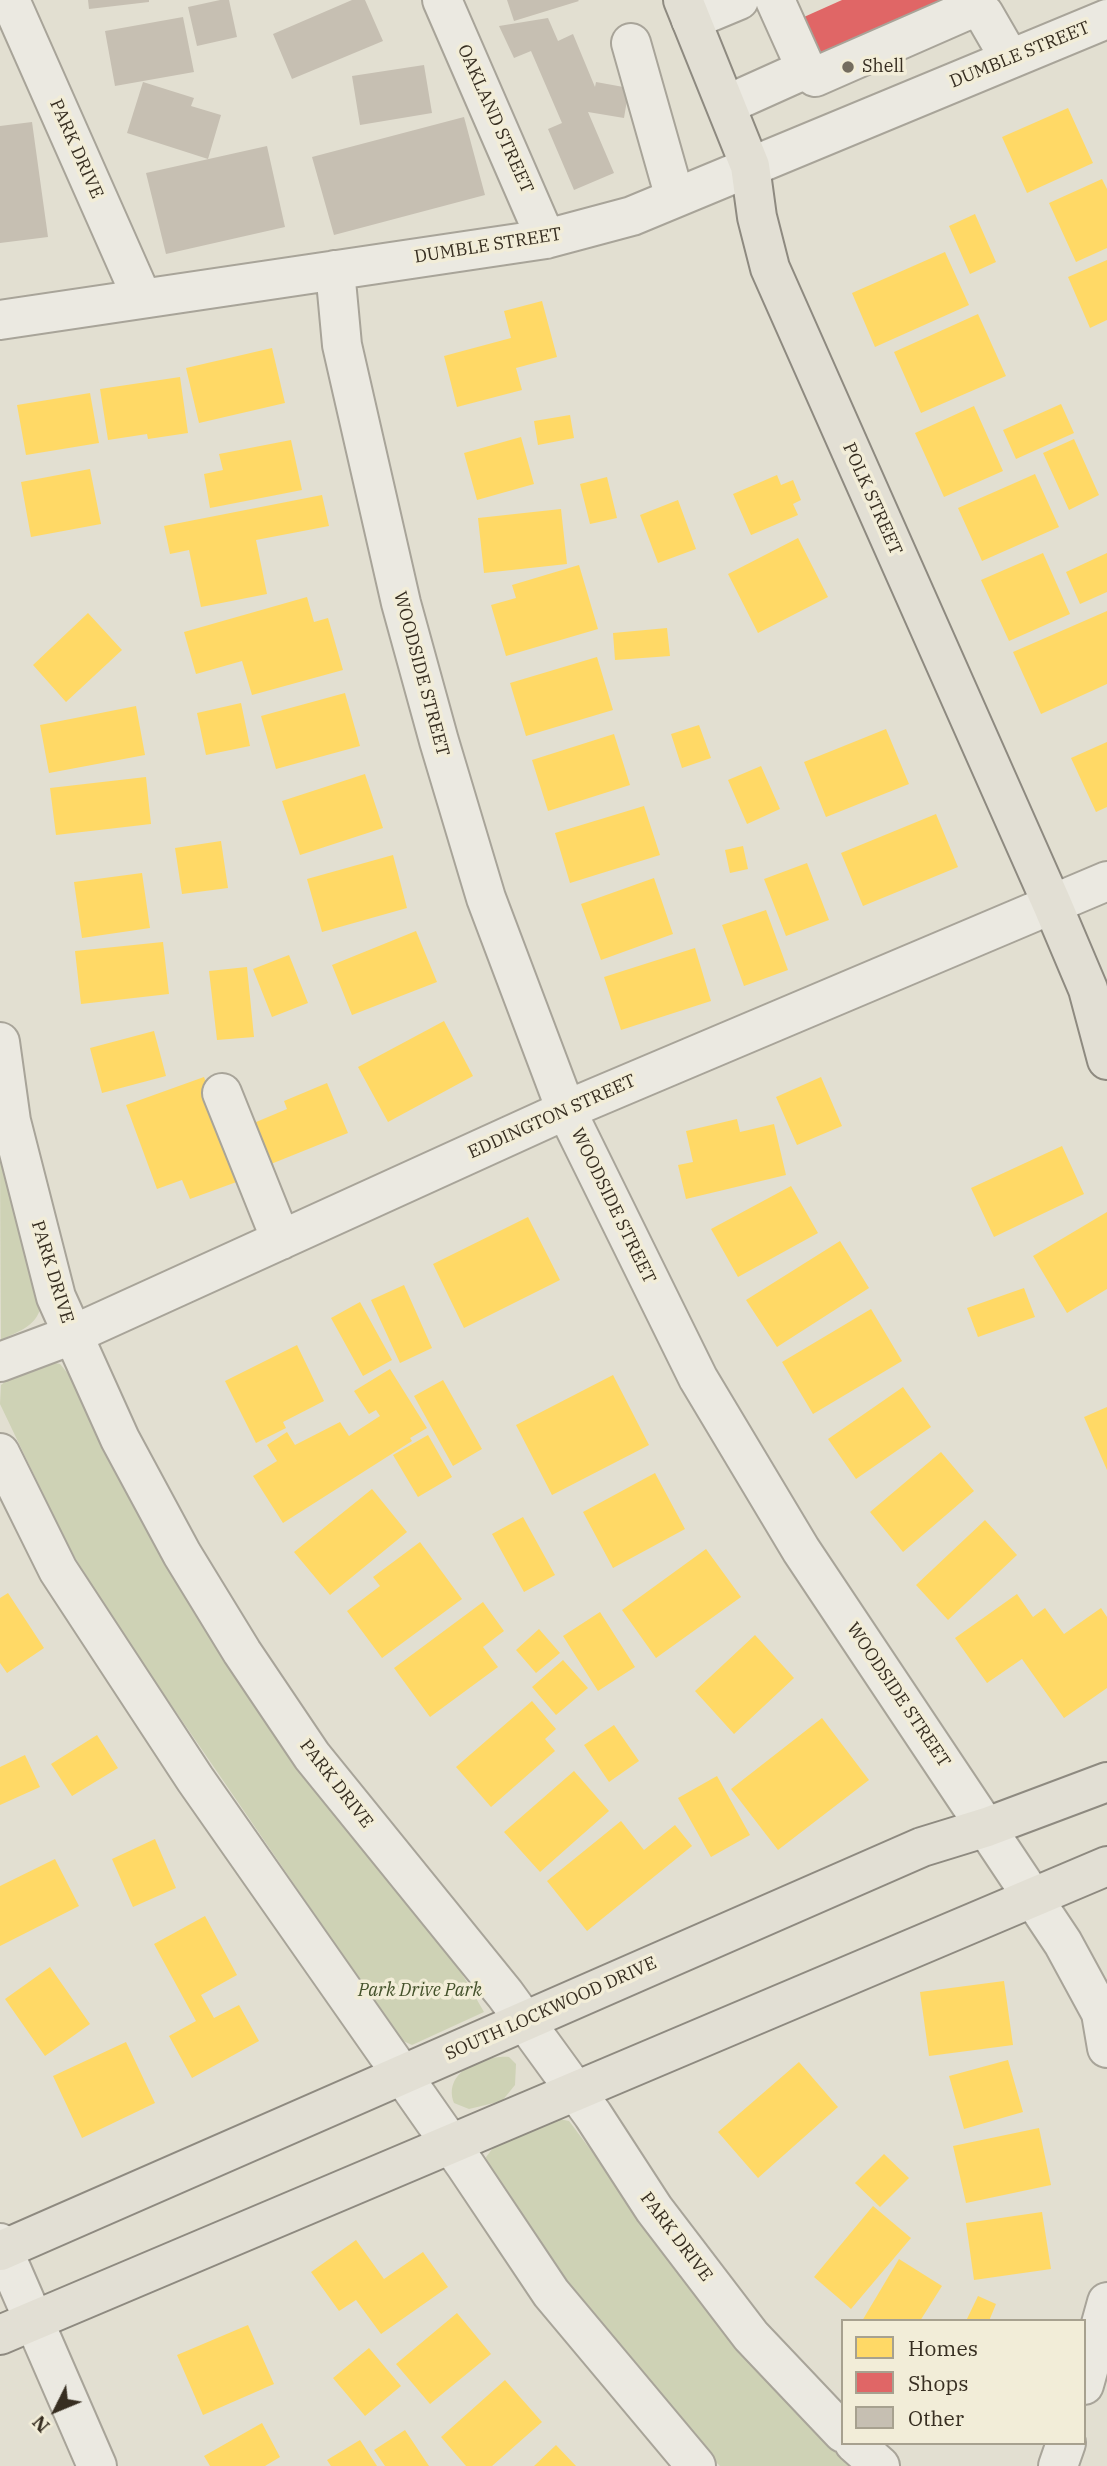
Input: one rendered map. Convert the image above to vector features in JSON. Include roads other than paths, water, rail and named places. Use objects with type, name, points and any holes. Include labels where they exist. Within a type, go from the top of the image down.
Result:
[{"type":"main road","name":"POLK STREET","points":[[687,10],[750,166],[757,217],[770,268],[1097,1003],[1107,1060]]},
{"type":"main road","name":"SOUTH LOCKWOOD DRIVE","points":[[1,2248],[402,2077],[523,2019],[922,1847],[987,1827],[1107,1782]]},
{"type":"main road","points":[[17,2327],[451,2146],[1107,1866]]},
{"type":"street","name":"PARK DRIVE","points":[[10,0],[142,298]]},
{"type":"street","name":"OAKLAND STREET","points":[[442,0],[546,239]]},
{"type":"street","points":[[687,10],[739,0]]},
{"type":"street","points":[[775,0],[845,127]]},
{"type":"street","points":[[726,105],[907,38],[970,9],[977,9],[984,14],[1010,59]]},
{"type":"street","name":"DUMBLE STREET","points":[[0,320],[546,239],[632,216],[1107,19]]},
{"type":"street","points":[[907,38],[930,92]]},
{"type":"street","points":[[631,43],[675,198]]},
{"type":"street","name":"WOODSIDE STREET","points":[[335,270],[342,345],[401,603],[435,728],[486,898],[566,1110],[698,1378],[801,1550],[1035,1895],[1101,2013],[1107,2048]]},
{"type":"street","name":"EDDINGTON STREET","points":[[0,1362],[72,1335],[566,1110],[1107,881]]},
{"type":"street","name":"PARK DRIVE","points":[[0,1042],[11,1121],[56,1297],[126,1451],[182,1554],[312,1756],[523,2019],[575,2091],[653,2209],[751,2336],[841,2431]]},
{"type":"street","points":[[222,1093],[281,1240]]},
{"type":"street","points":[[0,1453],[58,1570],[195,1779],[551,2293],[696,2466]]},
{"type":"street","points":[[1,2248],[17,2327],[97,2466]]},
{"type":"street","points":[[1086,2378],[1107,2302]]},
{"type":"street","points":[[856,2445],[880,2466]]},
{"type":"street","points":[[1058,2466],[1065,2445]]},
{"type":"place","name":"Shell","points":[[848,67]]},
{"type":"park label","name":"Park Drive Park","points":[[420,1991]]}]
